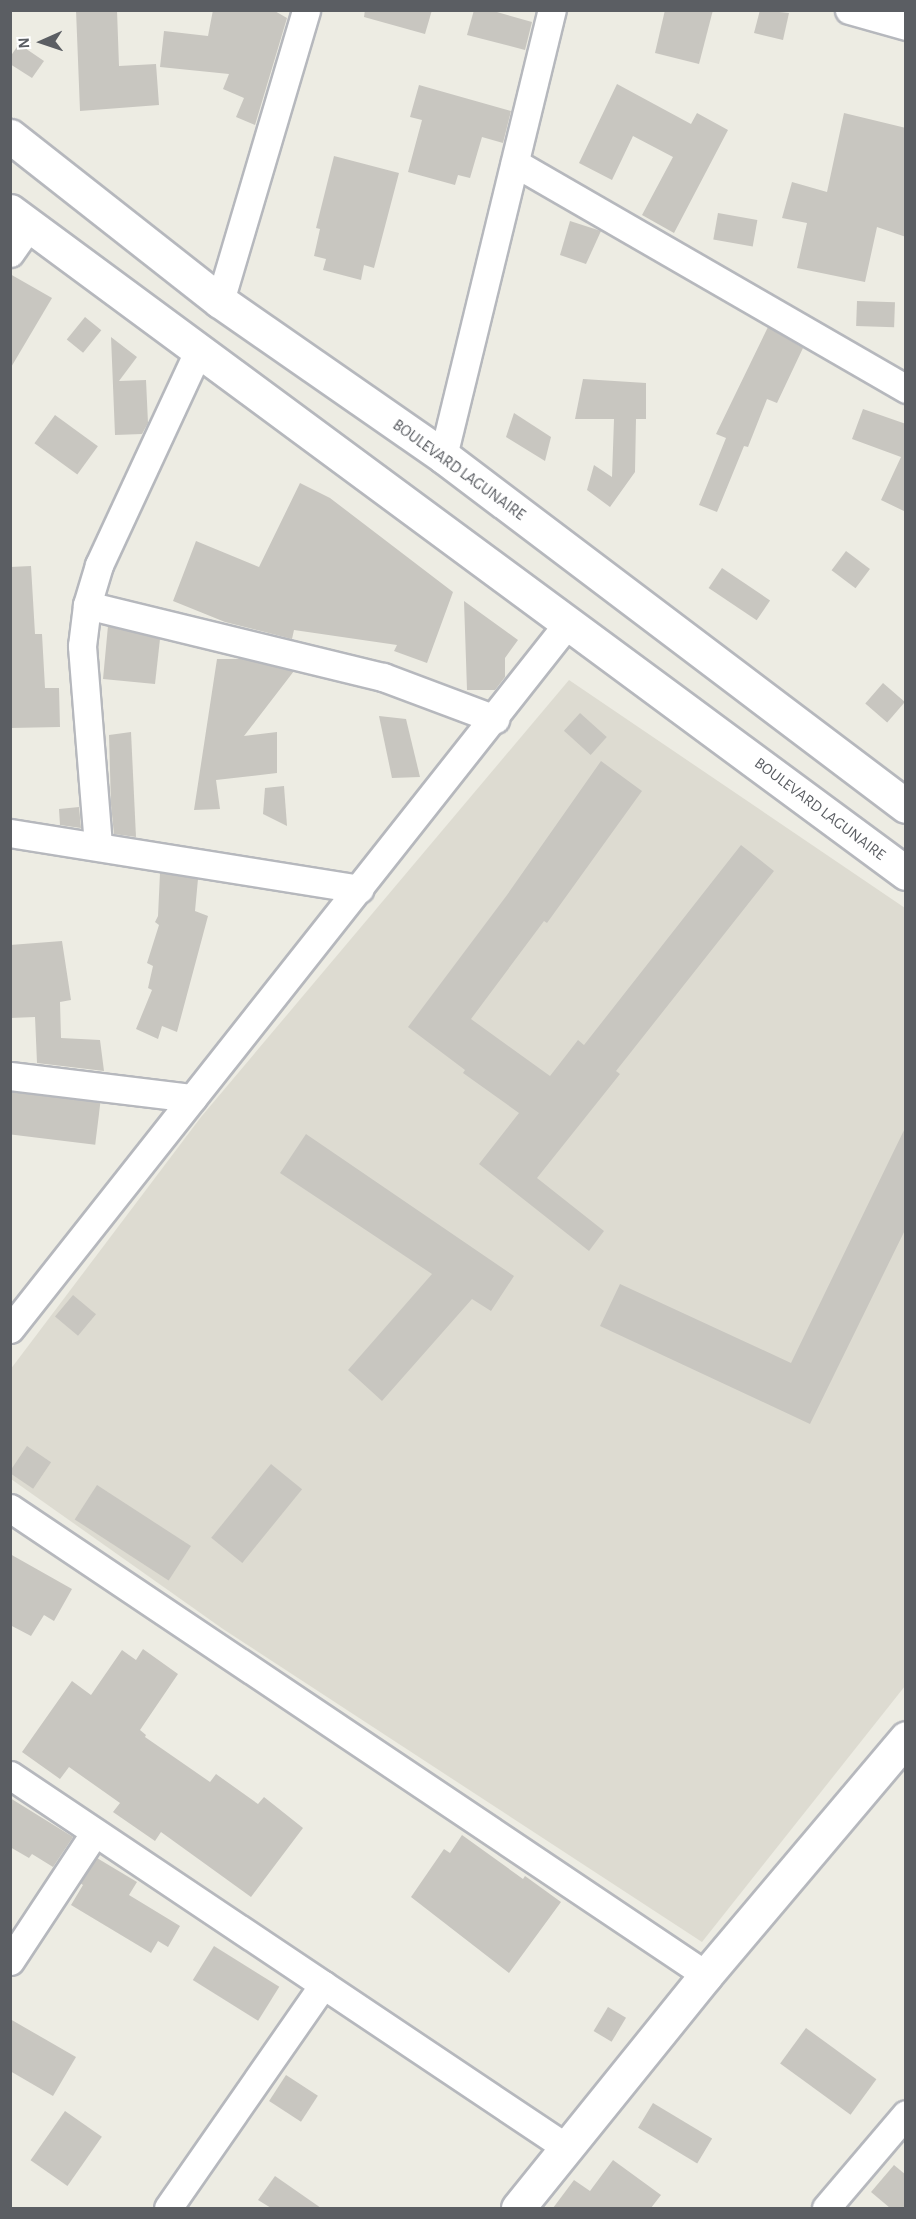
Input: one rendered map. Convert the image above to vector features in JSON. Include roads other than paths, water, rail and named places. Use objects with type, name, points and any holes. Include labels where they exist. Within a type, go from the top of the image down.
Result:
[{"type":"main road","name":"BOULEVARD LAGUNAIRE","points":[[10,136],[220,301],[443,456],[906,806]]},
{"type":"main road","name":"BOULEVARD LAGUNAIRE","points":[[20,218],[906,873]]},
{"type":"main road","points":[[518,2208],[706,1975],[906,1738]]},
{"type":"street","points":[[220,301],[306,10]]},
{"type":"street","points":[[443,456],[552,10]]},
{"type":"street","points":[[849,10],[906,26]]},
{"type":"street","points":[[514,163],[906,389]]},
{"type":"street","points":[[10,253],[20,218]]},
{"type":"street","points":[[98,845],[82,646],[87,605],[99,565],[199,350]]},
{"type":"street","points":[[87,605],[383,677],[495,719]]},
{"type":"street","points":[[10,1329],[495,719],[569,622]]},
{"type":"street","points":[[10,833],[98,845],[360,889]]},
{"type":"street","points":[[10,1076],[193,1098]]},
{"type":"street","points":[[10,1508],[706,1975]]},
{"type":"street","points":[[10,1775],[567,2148]]},
{"type":"street","points":[[10,1961],[95,1832]]},
{"type":"street","points":[[168,2208],[323,1985]]},
{"type":"street","points":[[826,2208],[906,2114]]}]
